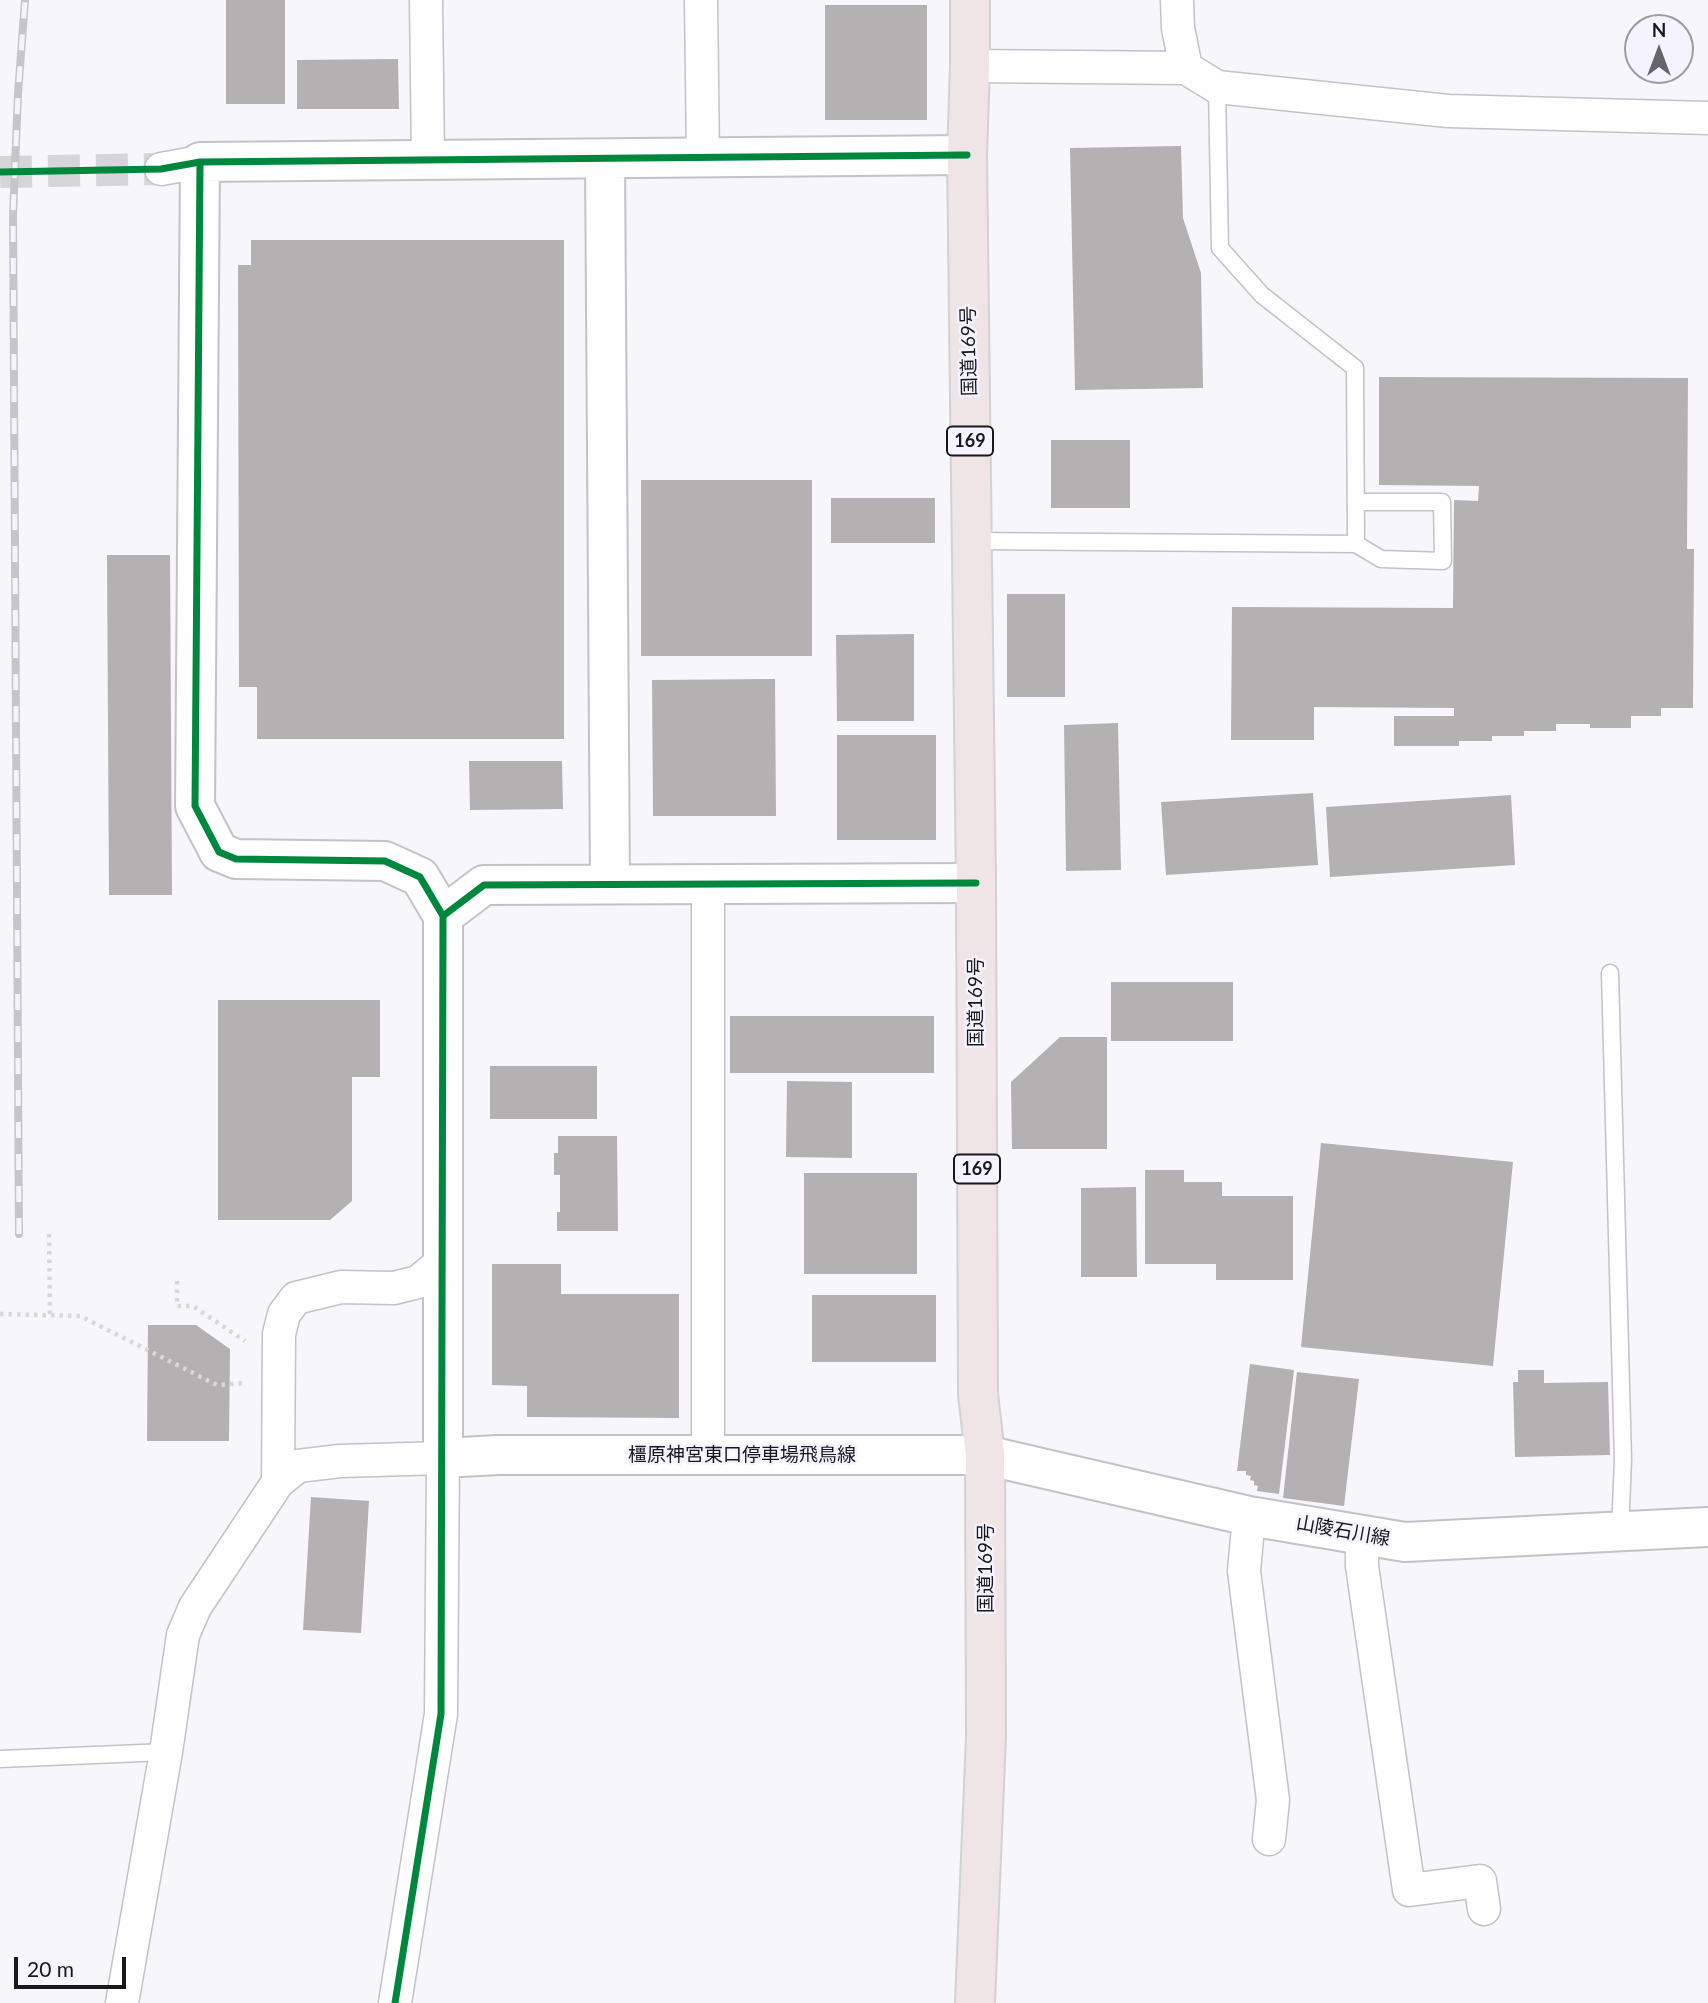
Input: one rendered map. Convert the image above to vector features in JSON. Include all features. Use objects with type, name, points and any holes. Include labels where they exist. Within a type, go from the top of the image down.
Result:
[{"type":"highway","name":"国道169号","points":[[970,0],[967,155],[976,883],[978,1394],[985,1455],[986,1736],[975,2003]]},
{"type":"street","points":[[426,0],[428,160]]},
{"type":"street","points":[[701,0],[702,157]]},
{"type":"street","points":[[1177,0],[1178,28],[1186,68]]},
{"type":"street","points":[[970,66],[1186,68],[1217,87],[1448,111],[1708,118]]},
{"type":"street","points":[[160,169],[200,162],[967,155]]},
{"type":"street","points":[[606,159],[610,884]]},
{"type":"street","points":[[200,162],[195,806],[219,852],[236,859],[385,861],[420,877],[443,916],[441,1714],[395,2003]]},
{"type":"street","points":[[443,916],[484,885],[976,883]]},
{"type":"street","points":[[708,884],[708,1455]]},
{"type":"street","points":[[278,1482],[279,1334],[284,1314],[296,1298],[341,1287],[394,1288],[418,1282],[442,1262]]},
{"type":"street","points":[[280,1403],[289,1423],[314,1453],[340,1461]]},
{"type":"street","points":[[443,1403],[464,1426],[498,1455]]},
{"type":"street","name":"橿原神宮東口停車場飛鳥線","points":[[443,1458],[498,1455],[985,1455]]},
{"type":"street","name":"山陵石川線","points":[[985,1455],[1249,1516],[1405,1542],[1708,1527]]},
{"type":"street","points":[[122,2003],[166,1752],[183,1635],[195,1607],[278,1482],[298,1466],[340,1461],[443,1458]]},
{"type":"street","points":[[1249,1516],[1244,1571],[1273,1800],[1269,1839]]},
{"type":"street","points":[[1362,1534],[1362,1566],[1409,1890],[1480,1881],[1484,1909]]},
{"type":"lane","points":[[1217,87],[1220,248],[1262,295],[1355,368],[1356,544]]},
{"type":"lane","points":[[971,541],[1356,544],[1381,559],[1443,561],[1442,502],[1356,502]]},
{"type":"lane","points":[[1610,973],[1623,1460],[1620,1531]]},
{"type":"lane","points":[[0,1759],[166,1752]]},
{"type":"path","points":[[48,1234],[50,1314]]},
{"type":"path","points":[[177,1281],[177,1306],[192,1306],[246,1342]]},
{"type":"path","points":[[0,1314],[79,1315],[217,1385],[246,1383]]},
{"type":"building","points":[[226,0],[285,0],[285,104],[226,104]]},
{"type":"building","points":[[825,5],[927,5],[927,120],[825,120]]},
{"type":"building","points":[[398,59],[399,109],[297,109],[297,60]]},
{"type":"building","points":[[1181,146],[1183,218],[1201,273],[1203,388],[1075,390],[1070,148]]},
{"type":"building","points":[[251,240],[564,240],[564,739],[257,739],[257,687],[239,687],[238,265],[251,265]]},
{"type":"building","points":[[1379,377],[1688,378],[1687,549],[1694,549],[1693,708],[1661,708],[1661,716],[1631,716],[1631,728],[1590,728],[1590,724],[1556,724],[1556,731],[1524,731],[1524,736],[1492,736],[1492,741],[1459,741],[1459,746],[1394,746],[1394,716],[1454,716],[1454,708],[1314,707],[1314,740],[1231,740],[1232,607],[1453,608],[1454,500],[1478,501],[1479,486],[1379,485]]},
{"type":"building","points":[[1051,440],[1130,440],[1130,508],[1051,508]]},
{"type":"building","points":[[641,480],[812,480],[812,656],[641,656]]},
{"type":"building","points":[[831,498],[935,498],[935,543],[831,543]]},
{"type":"building","points":[[107,555],[170,555],[172,895],[109,895]]},
{"type":"building","points":[[1007,594],[1065,594],[1065,697],[1007,697]]},
{"type":"building","points":[[914,634],[914,721],[837,721],[836,635]]},
{"type":"building","points":[[775,679],[776,816],[653,816],[652,680]]},
{"type":"building","points":[[1118,723],[1121,870],[1066,871],[1064,725]]},
{"type":"building","points":[[837,735],[936,735],[936,840],[837,840]]},
{"type":"building","points":[[469,761],[562,761],[563,809],[470,810]]},
{"type":"building","points":[[1313,793],[1318,865],[1166,875],[1161,802]]},
{"type":"building","points":[[1511,795],[1515,865],[1330,877],[1326,807]]},
{"type":"building","points":[[1111,982],[1233,982],[1233,1041],[1111,1041]]},
{"type":"building","points":[[218,1000],[380,1000],[380,1077],[352,1077],[352,1201],[330,1220],[218,1220]]},
{"type":"building","points":[[730,1016],[934,1016],[934,1073],[730,1073]]},
{"type":"building","points":[[1060,1037],[1107,1037],[1107,1149],[1012,1149],[1011,1082]]},
{"type":"building","points":[[490,1066],[597,1066],[597,1119],[490,1119]]},
{"type":"building","points":[[787,1081],[852,1082],[852,1158],[786,1157]]},
{"type":"building","points":[[558,1136],[617,1136],[618,1231],[557,1231],[560,1175],[554,1175],[554,1153],[558,1153]]},
{"type":"building","points":[[1321,1143],[1513,1162],[1493,1366],[1301,1347]]},
{"type":"building","points":[[1145,1170],[1184,1170],[1184,1182],[1222,1182],[1222,1196],[1293,1196],[1293,1280],[1216,1280],[1216,1264],[1145,1264]]},
{"type":"building","points":[[804,1173],[917,1173],[917,1274],[804,1274]]},
{"type":"building","points":[[1136,1187],[1137,1277],[1081,1277],[1081,1188]]},
{"type":"building","points":[[492,1264],[561,1264],[561,1294],[679,1294],[679,1418],[527,1417],[527,1386],[492,1385]]},
{"type":"building","points":[[812,1295],[936,1295],[936,1362],[812,1362]]},
{"type":"building","points":[[148,1325],[196,1325],[230,1349],[229,1441],[147,1441]]},
{"type":"building","points":[[1250,1364],[1294,1370],[1279,1494],[1257,1491],[1258,1486],[1250,1480],[1251,1476],[1246,1475],[1246,1471],[1237,1471]]},
{"type":"building","points":[[1518,1370],[1544,1370],[1544,1383],[1608,1382],[1610,1455],[1515,1457],[1513,1382],[1518,1382]]},
{"type":"building","points":[[1297,1372],[1359,1379],[1344,1506],[1283,1498]]},
{"type":"building","points":[[311,1497],[369,1501],[361,1633],[303,1630]]},
{"type":"tunnel","points":[[0,172],[161,169]]},
{"type":"railway","points":[[19,1234],[13,215],[25,0]]},
{"type":"cycle path","points":[[0,172],[161,169],[200,162],[967,155]]},
{"type":"cycle path","points":[[200,162],[195,806],[219,852],[236,859],[385,861],[420,877],[443,916]]},
{"type":"cycle path","points":[[395,2003],[441,1714],[443,916],[484,885],[976,883]]}]
